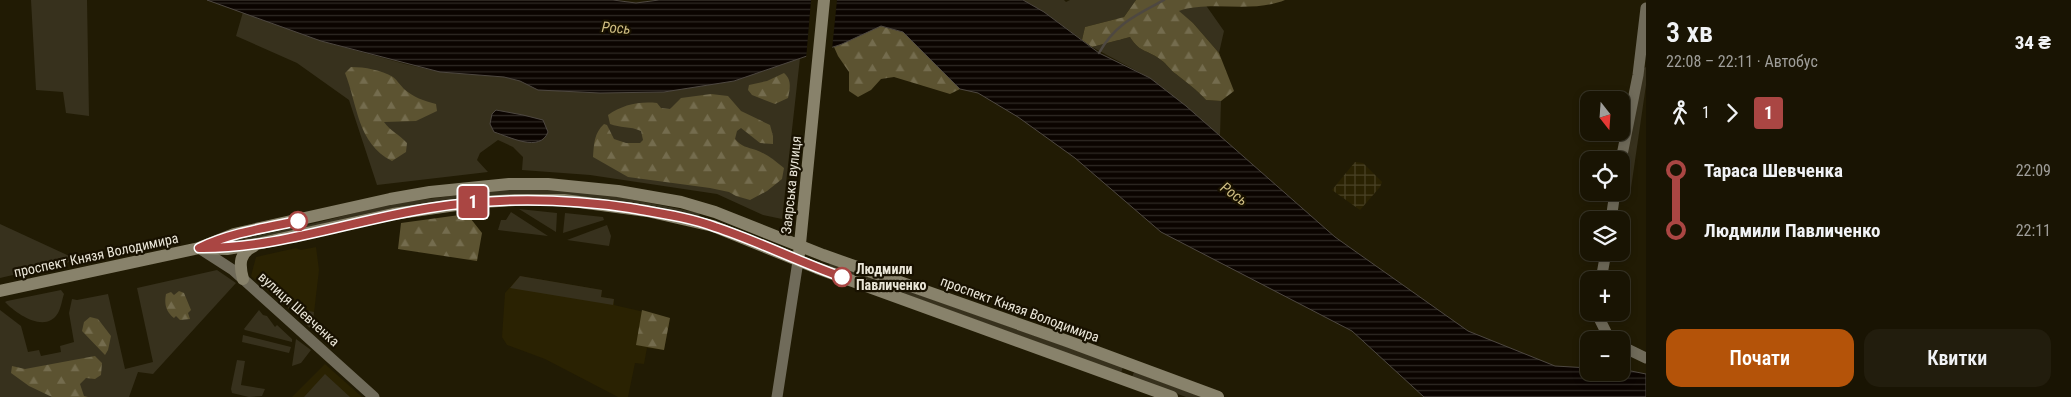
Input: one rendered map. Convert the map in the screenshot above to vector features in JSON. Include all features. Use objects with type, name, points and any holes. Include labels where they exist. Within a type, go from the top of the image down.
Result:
[{"type":"main road","name":"Заярська вулиця","points":[[798,261],[824,0]]},
{"type":"main road","name":"проспект Князя Володимира","points":[[0,291],[199,248],[234,234],[390,199],[472,186],[519,184],[583,186],[681,202],[715,212],[800,246],[1218,397]]},
{"type":"main road","name":"проспект Князя Володимира","points":[[199,248],[227,249],[431,208],[470,203],[510,200],[564,200],[647,211],[713,226],[798,261],[1172,397]]},
{"type":"main road","points":[[243,279],[240,262],[242,256],[246,249],[257,244]]},
{"type":"street","points":[[1623,151],[1638,75],[1646,8]]},
{"type":"street","name":"вулиця Шевченка","points":[[199,248],[243,279],[374,397]]},
{"type":"street","points":[[777,397],[798,261]]},
{"type":"street","points":[[1630,350],[1646,358]]},
{"type":"shaded area","points":[[31,0],[87,0],[89,116],[66,113],[63,92],[36,90]]},
{"type":"shaded area","points":[[1023,0],[1064,0],[1066,2],[1070,0],[1136,0],[1124,17],[1085,27],[1082,40],[1044,12]]},
{"type":"shaded area","points":[[1197,4],[1205,4],[1224,31],[1219,53],[1193,23],[1178,11]]},
{"type":"shaded area","points":[[243,12],[321,41],[405,64],[440,72],[504,77],[520,81],[538,90],[600,93],[664,92],[734,81],[800,58],[782,219],[763,215],[717,194],[590,175],[522,170],[523,157],[513,147],[498,140],[480,153],[477,160],[488,172],[377,185],[349,100],[297,63],[236,36]]},
{"type":"shaded area","points":[[1130,37],[1141,49],[1163,62],[1206,100],[1221,101],[1220,136],[1150,78],[1092,47]]},
{"type":"shaded area","points":[[1646,67],[1646,85],[1630,188],[1630,151],[1626,151],[1628,141],[1630,141],[1630,128],[1637,90]]},
{"type":"shaded area","points":[[1355,162],[1363,163],[1382,182],[1380,187],[1360,210],[1332,190]]},
{"type":"shaded area","points":[[505,189],[548,189],[614,196],[700,213],[699,217],[547,194],[231,244],[231,241],[316,223],[389,204]]},
{"type":"shaded area","points":[[519,209],[557,213],[556,232]]},
{"type":"shaded area","points":[[511,212],[548,236],[498,230],[501,220],[506,220]]},
{"type":"shaded area","points":[[565,213],[603,217],[604,220],[563,233]]},
{"type":"shaded area","points":[[0,224],[78,260],[0,278]]},
{"type":"shaded area","points":[[607,225],[611,236],[609,246],[567,240]]},
{"type":"shaded area","points":[[316,247],[319,270],[312,330],[251,276],[256,257],[296,248],[301,250]]},
{"type":"shaded area","points":[[830,263],[1123,367],[1121,373],[829,266]]},
{"type":"shaded area","points":[[217,270],[236,283],[153,374],[138,372],[129,397],[0,397],[0,310],[21,326],[28,352],[39,350],[41,356],[61,352],[60,346],[74,342],[69,313],[72,299],[77,300],[108,294],[125,369],[153,362],[137,288]]},
{"type":"shaded area","points":[[520,276],[602,290],[601,297],[614,299],[614,305],[670,318],[664,350],[647,348],[644,364],[635,363],[628,397],[618,397],[545,359],[507,345],[502,337],[505,293]]},
{"type":"shaded area","points":[[520,276],[602,290],[601,297],[614,299],[613,305],[510,288]]},
{"type":"shaded area","points":[[61,290],[64,294],[59,311],[53,319],[46,322],[31,320],[16,312],[5,302],[7,301]]},
{"type":"shaded area","points":[[289,303],[298,304],[298,309],[314,312],[312,330],[288,308]]},
{"type":"shaded area","points":[[259,310],[263,315],[267,316],[275,327],[277,325],[292,339],[292,342],[245,330]]},
{"type":"shaded area","points":[[243,335],[291,347],[289,353],[242,342]]},
{"type":"shaded area","points":[[296,339],[311,350],[301,363],[292,366]]},
{"type":"shaded area","points":[[237,360],[245,361],[241,385],[265,389],[262,396],[249,397],[232,393],[231,389]]},
{"type":"shaded area","points":[[325,364],[362,397],[292,397]]},
{"type":"shaded area","points":[[1134,372],[1202,397],[1186,397],[1132,377]]},
{"type":"shaded area","points":[[325,374],[350,397],[304,397]]},
{"type":"green space","points":[[1136,0],[1285,0],[1259,6],[1204,7],[1179,11],[1193,23],[1219,53],[1234,91],[1221,101],[1206,100],[1163,62],[1141,49],[1130,37],[1092,47],[1082,40],[1085,27],[1124,17]]},
{"type":"green space","points":[[880,26],[903,32],[960,89],[950,94],[894,77],[881,79],[871,90],[858,97],[849,91],[849,72],[834,47]]},
{"type":"green space","points":[[351,67],[383,72],[394,78],[411,94],[436,104],[437,111],[416,121],[384,122],[407,143],[406,152],[392,161],[380,153],[372,144],[360,123],[345,73]]},
{"type":"green space","points":[[784,73],[789,81],[788,98],[775,104],[752,95],[748,90],[749,85],[767,81]]},
{"type":"green space","points":[[711,94],[728,96],[741,111],[770,125],[773,144],[760,143],[741,128],[737,131],[735,139],[742,145],[767,156],[784,168],[782,179],[767,191],[750,200],[729,192],[710,188],[628,177],[593,157],[596,135],[604,124],[607,125],[614,139],[626,143],[640,143],[643,140],[641,131],[610,124],[608,115],[613,112],[631,104],[644,103],[657,103],[661,108],[670,109],[681,98]]},
{"type":"green space","points":[[467,214],[482,233],[477,261],[398,249],[401,223]]},
{"type":"green space","points":[[179,291],[184,293],[191,310],[188,313],[190,319],[180,320],[176,316],[174,318],[166,307],[166,294],[171,292],[174,295]]},
{"type":"green space","points":[[642,310],[670,318],[664,350],[636,345]]},
{"type":"green space","points":[[90,317],[98,319],[111,336],[105,355],[82,331],[84,322]]},
{"type":"green space","points":[[95,356],[102,363],[101,375],[95,379],[86,378],[80,384],[84,396],[88,397],[52,397],[29,386],[11,373],[12,366],[25,369]]},
{"type":"water","name":"Рось","points":[[207,0],[613,0],[636,3],[659,0],[1023,0],[1044,12],[1099,53],[1150,78],[1186,106],[1335,237],[1468,331],[1555,366],[1580,367],[1580,381],[1630,381],[1630,371],[1646,374],[1646,397],[1424,397],[1352,331],[1161,232],[1075,158],[1018,117],[978,93],[960,89],[903,32],[881,26],[842,44],[734,81],[664,92],[600,93],[538,90],[520,81],[504,77],[440,72],[321,41]]},
{"type":"water","points":[[496,110],[543,120],[548,132],[544,138],[532,143],[516,140],[494,132],[490,124],[492,114]]},
{"type":"pier","points":[[811,0],[837,0],[832,50],[806,59]]},
{"type":"waterway","points":[[1099,53],[1119,27],[1164,0]]},
{"type":"bus line","name":"1","points":[[298,221],[234,234],[199,248],[227,249],[257,244],[337,228],[393,214],[431,208],[515,200],[564,200],[647,211],[713,226],[842,277]]},
{"type":"place","name":"Людмили Павличенко","points":[[842,277]]}]
